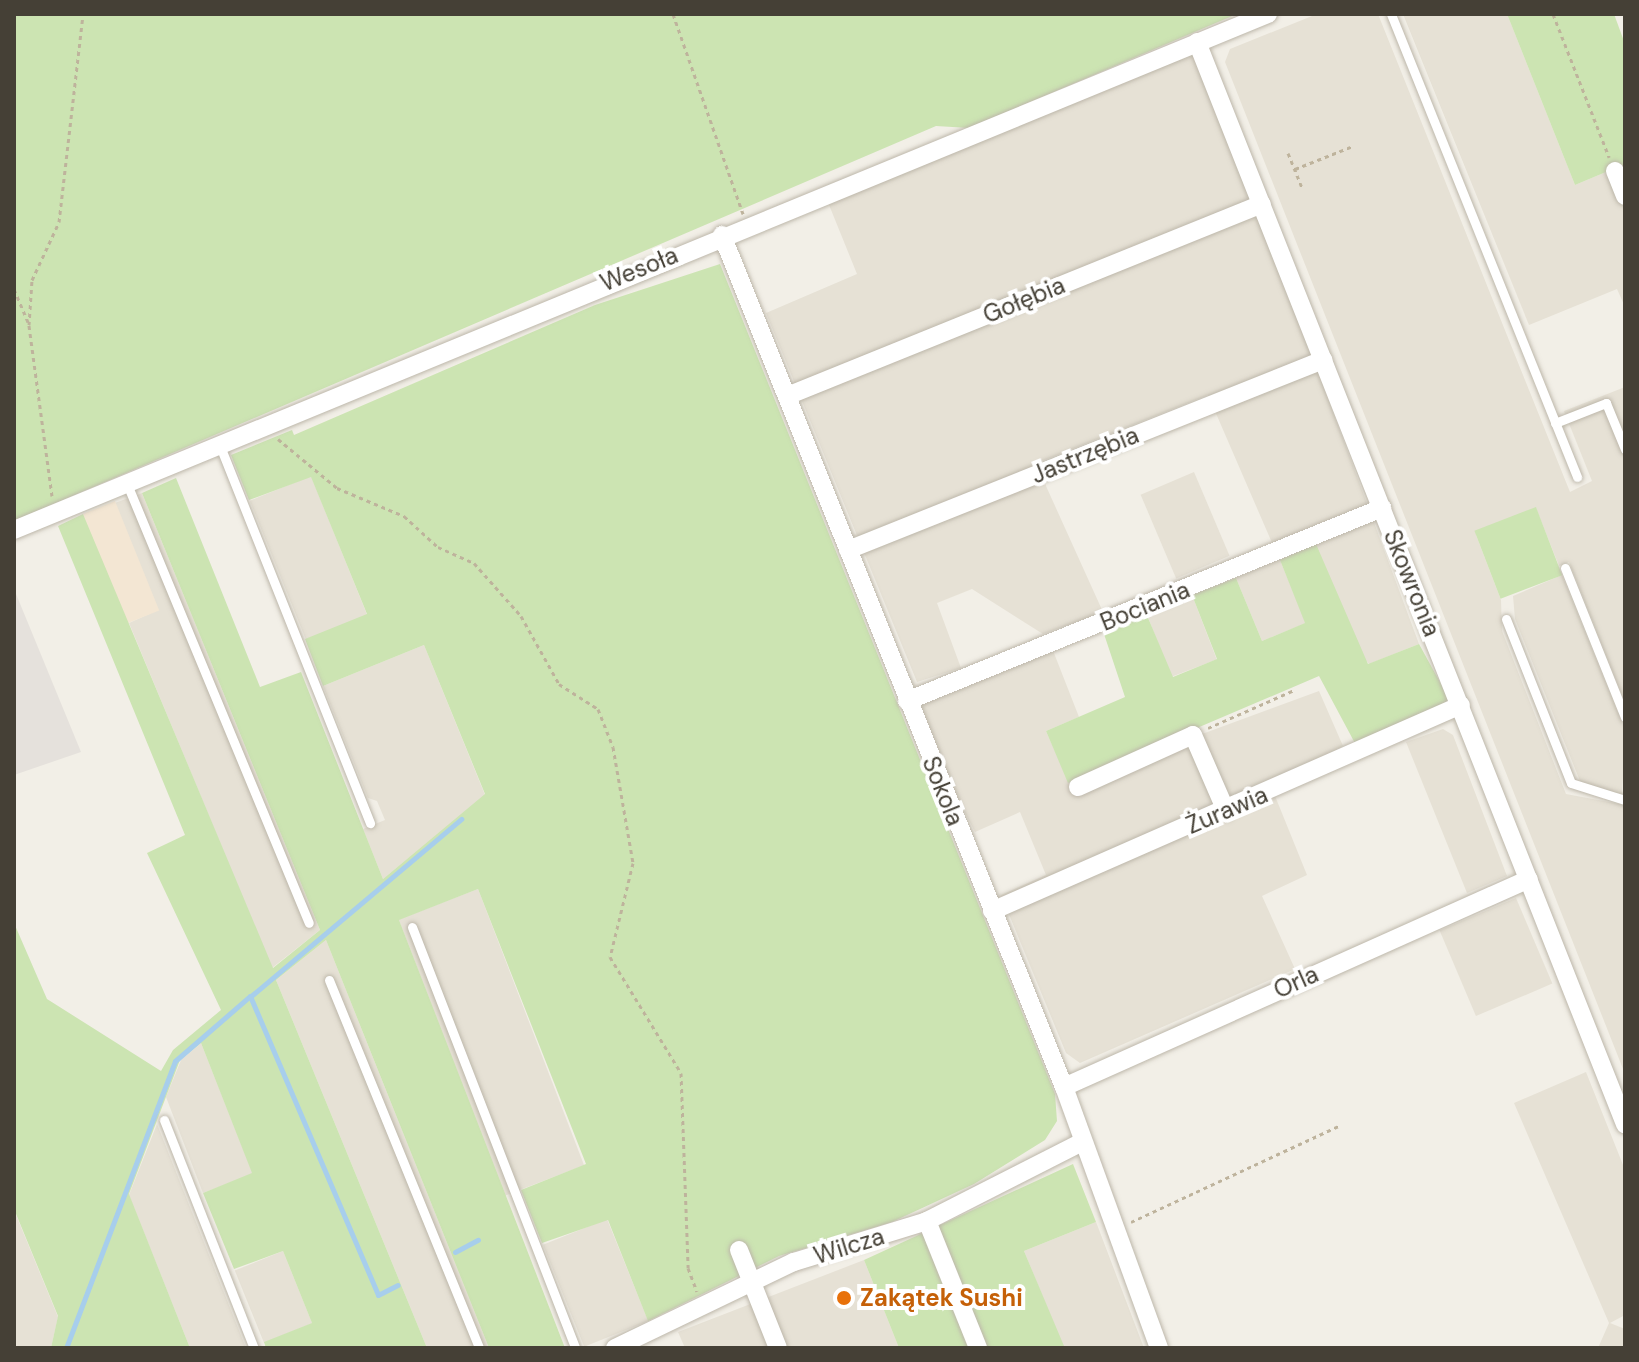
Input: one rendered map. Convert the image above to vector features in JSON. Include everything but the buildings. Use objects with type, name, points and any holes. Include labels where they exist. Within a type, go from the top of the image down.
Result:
[{"type":"street","name":"Wesoła","points":[[14,530],[722,235],[1268,14]]},
{"type":"street","name":"Skowronia","points":[[1197,42],[1625,1124]]},
{"type":"street","points":[[1615,171],[1625,196]]},
{"type":"street","name":"Gołębia","points":[[787,396],[1262,204]]},
{"type":"street","name":"Sokola","points":[[722,235],[1064,1087],[1113,1230],[1159,1348]]},
{"type":"street","name":"Jastrzębia","points":[[848,550],[1323,360]]},
{"type":"street","name":"Bociania","points":[[907,701],[1382,508]]},
{"type":"street","name":"Żurawia","points":[[992,911],[1226,811],[1461,705]]},
{"type":"street","points":[[1078,787],[1193,735],[1226,811]]},
{"type":"street","name":"Orla","points":[[1064,1087],[1529,879]]},
{"type":"street","name":"Wilcza","points":[[615,1348],[752,1281],[927,1221],[1082,1142]]},
{"type":"street","points":[[927,1221],[978,1348]]},
{"type":"street","points":[[739,1250],[778,1348]]},
{"type":"lane","points":[[1391,14],[1577,477]]},
{"type":"lane","points":[[1555,423],[1606,403],[1625,449]]},
{"type":"lane","points":[[220,446],[370,823]]},
{"type":"lane","points":[[127,484],[309,923]]},
{"type":"lane","points":[[1565,568],[1625,717]]},
{"type":"lane","points":[[1506,619],[1571,783],[1606,800],[1625,800]]},
{"type":"lane","points":[[412,927],[575,1348]]},
{"type":"lane","points":[[329,980],[479,1348]]},
{"type":"lane","points":[[164,1120],[254,1348]]},
{"type":"path","points":[[53,515],[29,325],[36,260],[59,222],[83,14]]},
{"type":"path","points":[[673,14],[746,226]]},
{"type":"path","points":[[1553,14],[1615,171]]},
{"type":"path","points":[[1295,169],[1353,146]]},
{"type":"path","points":[[1288,153],[1302,187]]},
{"type":"path","points":[[14,289],[29,325]]},
{"type":"path","points":[[265,428],[337,488],[404,516],[438,547],[474,563],[521,616],[559,684],[598,709],[613,747],[633,863],[610,957],[681,1073],[688,1268],[703,1306]]},
{"type":"path","points":[[1193,735],[1294,690]]},
{"type":"path","points":[[1113,1230],[1339,1126]]},
{"type":"shaded area","points":[[1317,14],[1378,14],[1570,492],[1592,481],[1564,411],[1625,387],[1625,703],[1569,562],[1559,566],[1536,508],[1476,535],[1501,600],[1502,631],[1566,794],[1625,805],[1625,1074],[1225,62],[1230,49]]},
{"type":"shaded area","points":[[1403,14],[1507,14],[1575,185],[1625,164],[1625,307],[1617,289],[1529,325]]},
{"type":"shaded area","points":[[1197,45],[1419,644],[1369,664],[1280,560],[1306,623],[1262,641],[1236,578],[1279,559],[1208,395],[1042,461],[1046,486],[1103,612],[1043,634],[972,589],[937,603],[961,668],[917,682],[766,313],[857,274],[825,195]]},
{"type":"shaded area","points":[[1194,472],[1230,556],[1176,578],[1141,495]]},
{"type":"shaded area","points":[[311,476],[367,615],[306,640],[250,501]]},
{"type":"shaded area","points":[[142,493],[320,930],[272,968],[129,623],[158,610],[115,503]]},
{"type":"shaded area","points":[[115,501],[159,610],[127,624],[83,514]]},
{"type":"shaded area","points":[[1562,575],[1625,730],[1622,797],[1582,786],[1515,619],[1513,596]]},
{"type":"shaded area","points":[[14,589],[81,752],[14,775]]},
{"type":"shaded area","points":[[1192,595],[1217,659],[1171,677],[1146,613]]},
{"type":"shaded area","points":[[424,645],[485,795],[383,879],[363,829],[385,820],[377,801],[368,798],[323,686]]},
{"type":"shaded area","points":[[1052,648],[1079,717],[1046,731],[1069,783],[1319,691],[1343,746],[1271,786],[1307,875],[1262,896],[1295,969],[1080,1063],[1066,1053],[1001,895],[1046,875],[1020,812],[975,832],[907,701]]},
{"type":"shaded area","points":[[1443,729],[1453,735],[1507,876],[1467,893],[1406,742]]},
{"type":"shaded area","points":[[478,889],[584,1165],[505,1196],[399,919]]},
{"type":"shaded area","points":[[1516,898],[1552,984],[1476,1016],[1440,930]]},
{"type":"shaded area","points":[[326,940],[489,1348],[427,1348],[276,980]]},
{"type":"shaded area","points":[[201,1043],[253,1174],[203,1193],[166,1097],[181,1060]]},
{"type":"shaded area","points":[[1586,1072],[1625,1170],[1625,1315],[1610,1323],[1625,1329],[1625,1348],[1598,1348],[1609,1323],[1514,1103]]},
{"type":"shaded area","points":[[157,1124],[246,1348],[190,1348],[129,1195]]},
{"type":"shaded area","points":[[14,1210],[58,1317],[51,1348],[14,1348]]},
{"type":"shaded area","points":[[607,1219],[648,1321],[584,1347],[543,1245]]},
{"type":"shaded area","points":[[1096,1222],[1144,1348],[1057,1348],[1063,1346],[1024,1251]]},
{"type":"shaded area","points":[[283,1251],[312,1323],[264,1343],[235,1270]]},
{"type":"shaded area","points":[[864,1260],[899,1348],[685,1348],[678,1332]]},
{"type":"green space","points":[[14,14],[1237,14],[969,128],[936,126],[14,521]]},
{"type":"green space","points":[[1507,14],[1614,14],[1625,44],[1625,164],[1575,185]]},
{"type":"green space","points":[[720,264],[1055,1094],[1057,1121],[1045,1140],[974,1184],[892,1222],[779,1256],[648,1321],[608,1220],[542,1243],[521,1190],[586,1164],[478,889],[399,920],[565,1348],[489,1348],[326,940],[276,980],[427,1348],[266,1348],[264,1342],[312,1323],[283,1251],[234,1269],[203,1193],[252,1173],[201,1043],[180,1060],[129,1194],[190,1348],[51,1348],[58,1316],[14,1209],[14,923],[47,999],[161,1071],[173,1050],[221,1010],[147,853],[185,835],[58,526],[83,514],[273,968],[320,930],[142,493],[176,478],[260,687],[301,672],[383,879],[485,794],[424,645],[323,686],[305,639],[367,614],[311,477],[249,500],[231,455],[292,430],[294,435],[595,305]]},
{"type":"green space","points":[[1536,507],[1562,575],[1501,599],[1474,531]]},
{"type":"green space","points":[[1316,544],[1368,664],[1419,644],[1452,704],[1357,747],[1319,676],[1068,783],[1046,731],[1125,697],[1103,631],[1146,613],[1173,677],[1217,659],[1192,595],[1236,578],[1262,641],[1305,623],[1280,560]]},
{"type":"green space","points":[[1073,1164],[1096,1222],[1024,1251],[1064,1346],[899,1348],[864,1260]]},
{"type":"waterway","points":[[251,996],[461,819]]},
{"type":"waterway","points":[[66,1348],[175,1061],[250,996],[378,1295],[398,1285]]},
{"type":"waterway","points":[[455,1252],[478,1240]]},
{"type":"place","name":"Zakątek Sushi","points":[[844,1298]]}]
